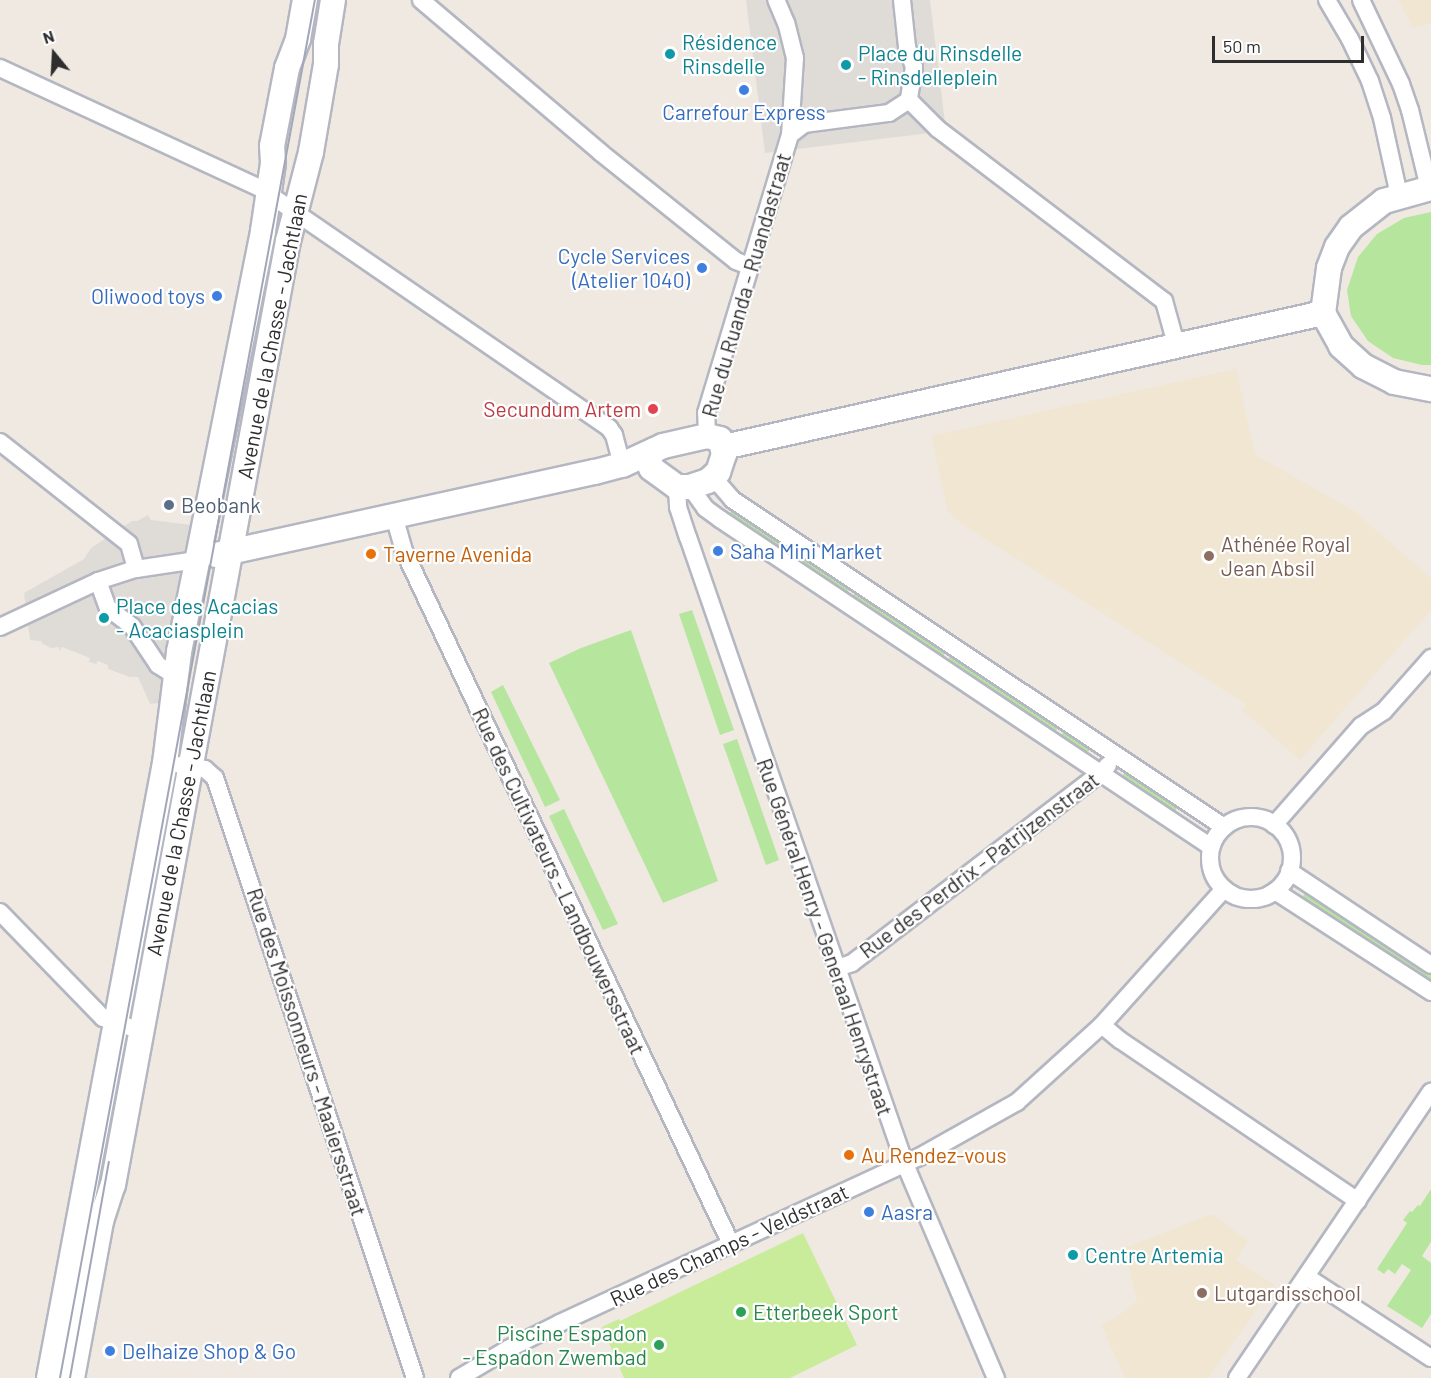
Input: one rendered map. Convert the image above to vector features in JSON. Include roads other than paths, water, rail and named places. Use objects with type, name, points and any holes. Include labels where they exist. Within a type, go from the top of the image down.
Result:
[{"type":"street","name":"Avenue de la Chasse - Jachtlaan","points":[[49,1378],[165,763],[179,652],[196,560],[268,194],[272,146],[305,0]]},
{"type":"street","name":"Avenue de la Chasse - Jachtlaan","points":[[72,1378],[101,1221],[113,1185],[296,212],[311,152],[326,64],[326,45],[333,0]]},
{"type":"street","points":[[421,0],[609,159],[736,261],[749,266]]},
{"type":"street","points":[[776,0],[786,23],[795,58],[790,135]]},
{"type":"street","points":[[790,135],[804,124],[889,113],[909,100],[914,67],[907,47],[902,0]]},
{"type":"street","points":[[1327,0],[1350,39],[1370,81],[1382,118],[1399,195]]},
{"type":"street","points":[[1361,0],[1401,84],[1430,188],[1399,195],[1366,213],[1351,227],[1337,247],[1329,268],[1323,313],[1341,346],[1363,366],[1394,382],[1431,389]]},
{"type":"street","points":[[0,68],[268,194],[609,428],[614,435],[622,465]]},
{"type":"street","points":[[909,100],[938,129],[1164,301],[1176,344]]},
{"type":"street","name":"Rue du Ruanda - Ruandastraat","points":[[716,442],[706,413],[790,135]]},
{"type":"street","points":[[2,623],[98,581],[136,568],[178,564],[622,465],[655,461],[716,442],[1323,313]]},
{"type":"street","points":[[0,442],[129,544],[136,568]]},
{"type":"street","points":[[683,487],[713,477],[723,459],[716,442]]},
{"type":"street","points":[[655,461],[720,519],[1102,772],[1211,847]]},
{"type":"street","points":[[713,477],[733,500],[1224,827]]},
{"type":"street","name":"Rue Général Henry - Generaal Henrystraat","points":[[683,487],[678,507],[904,1164],[996,1378]]},
{"type":"street","name":"Rue des Cultivateurs - Landbouwersstraat","points":[[394,516],[409,561],[731,1244]]},
{"type":"street","points":[[98,581],[108,608],[132,626],[158,665],[170,672],[178,672]]},
{"type":"street","points":[[1274,825],[1361,726],[1384,711],[1431,658]]},
{"type":"street","name":"Rue des Perdrix - Patrijzenstraat","points":[[837,968],[852,963],[1102,772],[1116,754]]},
{"type":"street","name":"Rue des Moissonneurs - Maaiersstraat","points":[[165,763],[205,769],[215,778],[415,1378]]},
{"type":"street","points":[[1254,817],[1274,825],[1288,840],[1291,861],[1289,871],[1275,891],[1255,899],[1244,898],[1224,889],[1213,875],[1210,866],[1211,847],[1224,827],[1243,818],[1254,817]]},
{"type":"street","points":[[1289,871],[1431,965]]},
{"type":"street","name":"Rue des Champs - Veldstraat","points":[[459,1378],[550,1328],[904,1164],[970,1130],[1017,1102],[1102,1025],[1224,889]]},
{"type":"street","points":[[1275,891],[1431,993]]},
{"type":"street","points":[[0,912],[103,1018],[141,1030]]},
{"type":"street","points":[[1102,1025],[1358,1201]]},
{"type":"street","points":[[1237,1378],[1431,1092]]},
{"type":"street","points":[[1306,1277],[1431,1358]]},
{"type":"tram line","points":[[60,1378],[315,0]]},
{"type":"tram line","points":[[70,1378],[109,1162]]},
{"type":"place","name":"Résidence Rinsdelle","points":[[670,54]]},
{"type":"place","name":"Place du Rinsdelle - Rinsdelleplein","points":[[846,65]]},
{"type":"place","name":"Carrefour Express","points":[[744,90]]},
{"type":"place","name":"Cycle Services (Atelier 1040)","points":[[702,268]]},
{"type":"place","name":"Oliwood toys","points":[[217,296]]},
{"type":"place","name":"Secundum Artem","points":[[653,409]]},
{"type":"place","name":"Beobank","points":[[169,505]]},
{"type":"place","name":"Saha Mini Market","points":[[718,551]]},
{"type":"place","name":"Taverne Avenida","points":[[371,554]]},
{"type":"place","name":"Athénée Royal Jean Absil","points":[[1209,556]]},
{"type":"place","name":"Place des Acacias - Acaciasplein","points":[[104,618]]},
{"type":"place","name":"Au Rendez-vous","points":[[849,1155]]},
{"type":"place","name":"Aasra","points":[[869,1212]]},
{"type":"place","name":"Centre Artemia","points":[[1073,1255]]},
{"type":"place","name":"Lutgardisschool","points":[[1202,1293]]},
{"type":"place","name":"Etterbeek Sport","points":[[741,1312]]},
{"type":"place","name":"Piscine Espadon - Espadon Zwembad","points":[[659,1345]]},
{"type":"place","name":"Delhaize Shop & Go","points":[[110,1351]]}]
